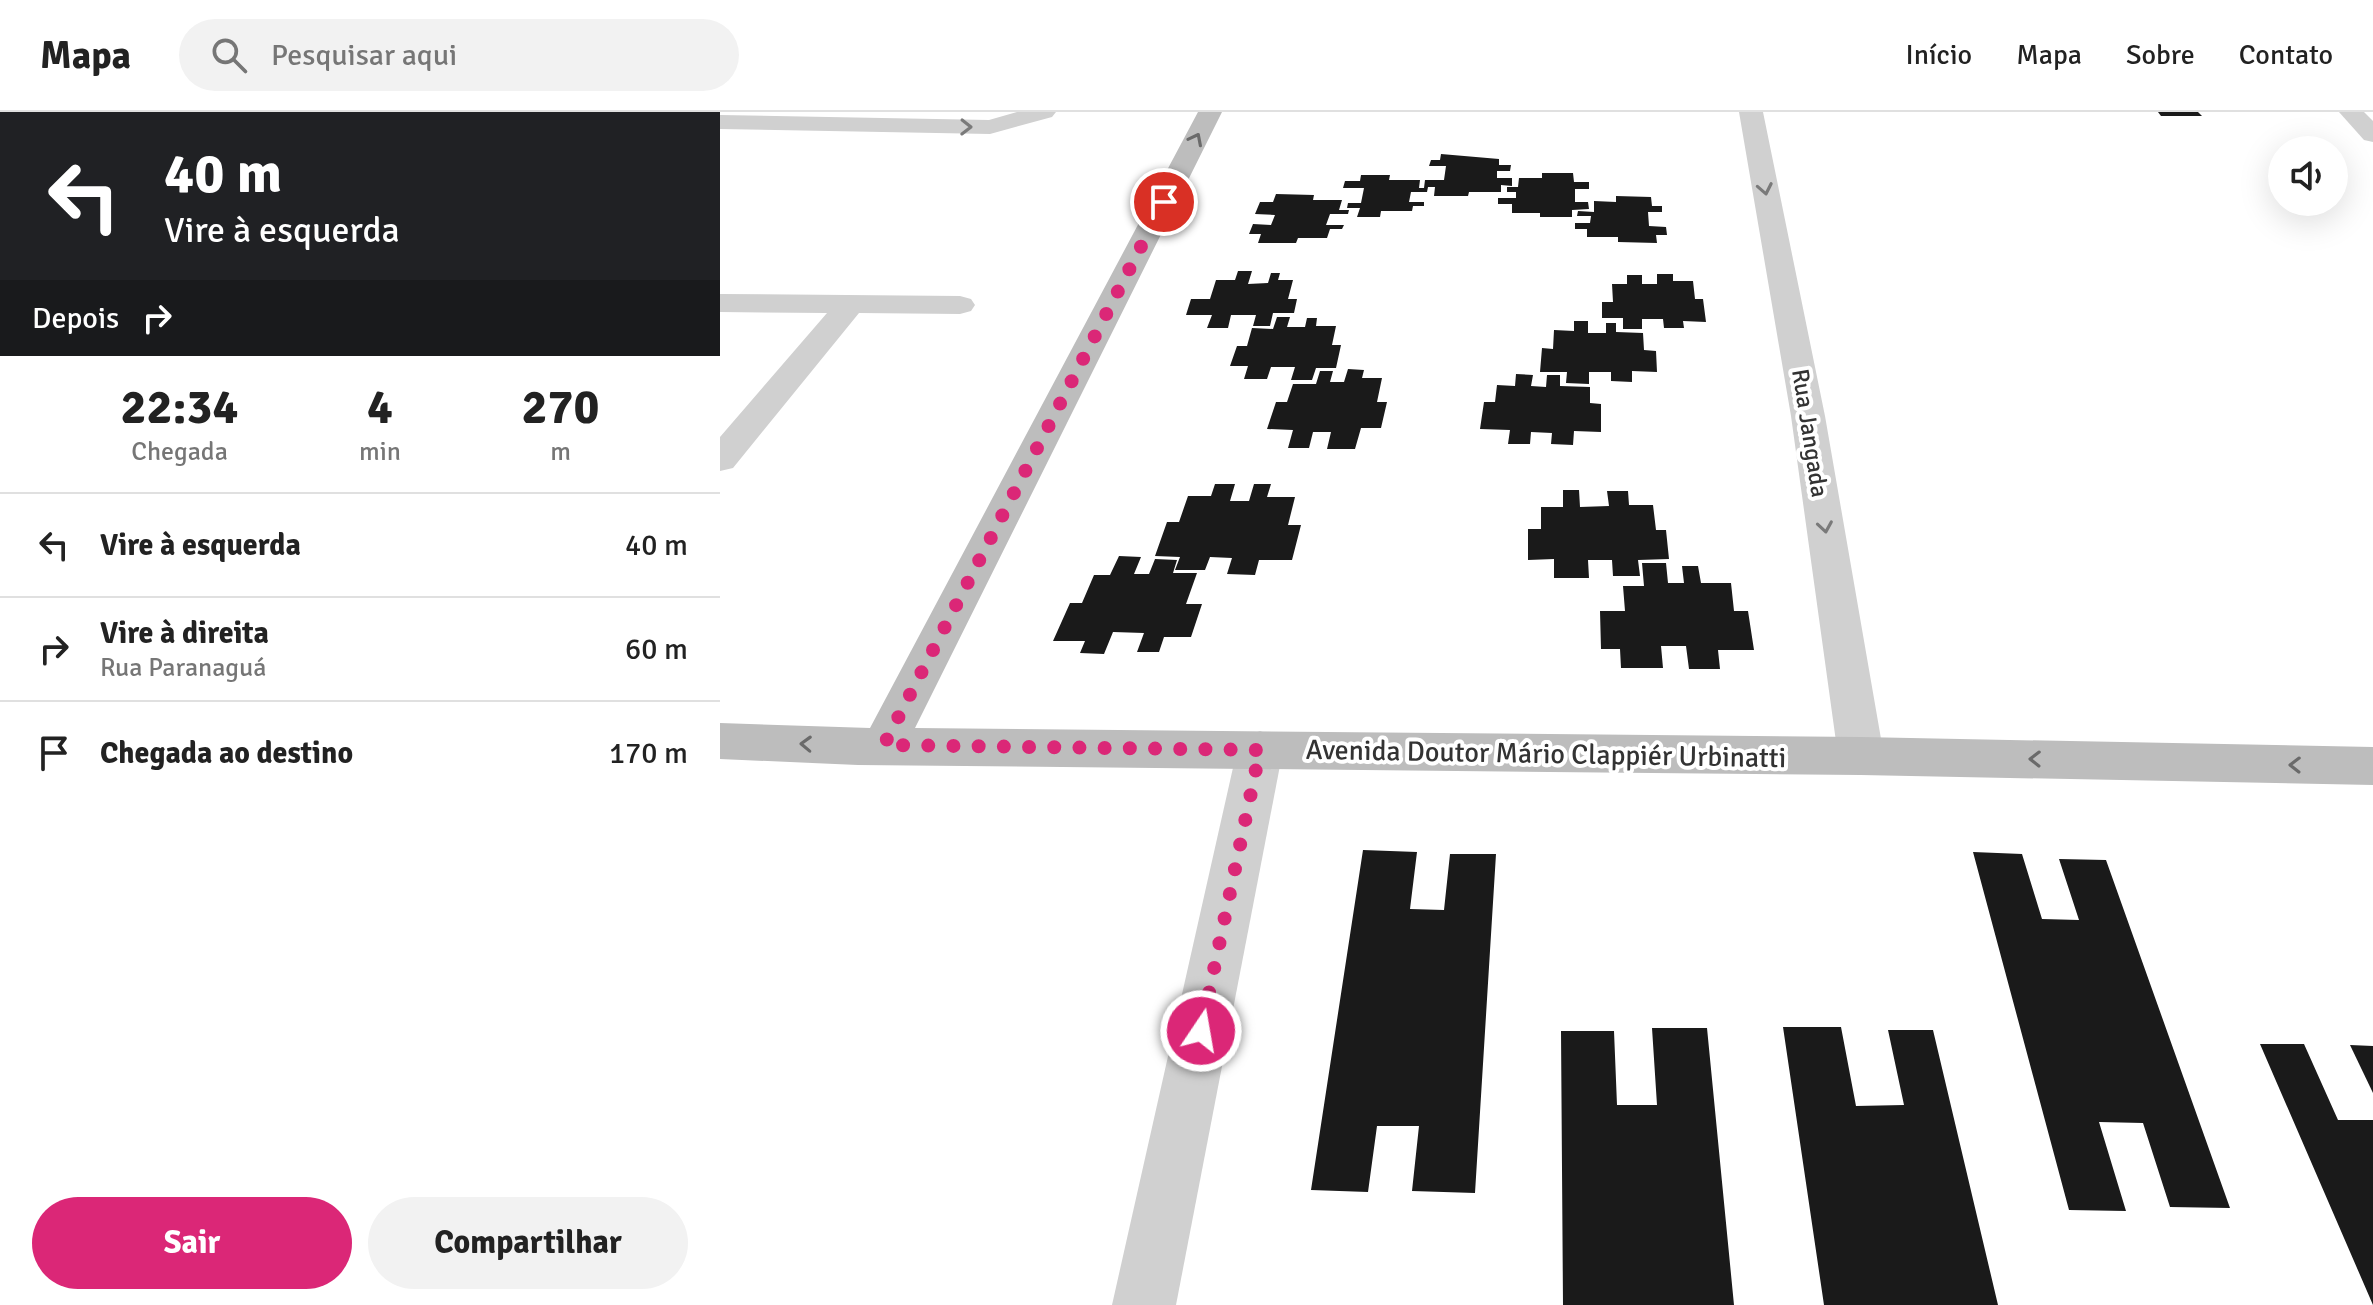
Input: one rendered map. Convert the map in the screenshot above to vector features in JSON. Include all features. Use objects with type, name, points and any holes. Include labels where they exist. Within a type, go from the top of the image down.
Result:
[{"type":"main road","points":[[884,745],[1210,112]]},
{"type":"main road","name":"Avenida Doutor Mário Clappiér Urbinatti","points":[[720,741],[2373,766]]},
{"type":"street","points":[[720,122],[990,127],[1044,112]]},
{"type":"street","name":"Rua Jangada","points":[[1751,112],[1808,416],[1861,756]]},
{"type":"street","points":[[2351,112],[2373,135]]},
{"type":"street","points":[[720,303],[960,305]]},
{"type":"street","points":[[720,460],[850,305]]},
{"type":"street","points":[[1144,1305],[1260,750]]},
{"type":"building","points":[[2158,112],[2198,112],[2202,116],[2161,116]]},
{"type":"building","points":[[1441,154],[1499,159],[1499,165],[1511,165],[1510,171],[1497,171],[1497,178],[1512,178],[1512,186],[1501,185],[1501,192],[1469,192],[1468,196],[1434,196],[1435,187],[1428,187],[1427,192],[1411,192],[1409,202],[1424,202],[1424,206],[1413,206],[1412,211],[1381,211],[1380,217],[1357,217],[1360,208],[1347,208],[1348,203],[1361,203],[1364,188],[1343,188],[1345,181],[1360,181],[1361,175],[1390,175],[1389,180],[1420,180],[1419,188],[1424,188],[1425,180],[1444,180],[1446,166],[1429,166],[1431,160],[1440,160]]},
{"type":"building","points":[[1542,173],[1573,173],[1574,182],[1589,182],[1589,189],[1575,189],[1575,202],[1588,202],[1589,209],[1572,210],[1572,217],[1540,217],[1540,213],[1512,213],[1512,204],[1498,204],[1498,198],[1516,198],[1516,192],[1507,192],[1507,187],[1518,187],[1519,178],[1542,178]]},
{"type":"building","points":[[1276,194],[1314,195],[1313,200],[1342,200],[1339,210],[1349,210],[1348,214],[1330,214],[1326,225],[1344,225],[1342,229],[1330,229],[1327,238],[1298,238],[1296,243],[1258,243],[1261,234],[1249,234],[1253,224],[1271,225],[1275,215],[1255,214],[1260,202],[1273,202]]},
{"type":"building","points":[[1616,196],[1651,197],[1652,206],[1662,206],[1662,212],[1648,212],[1649,226],[1666,227],[1667,235],[1656,235],[1657,243],[1618,242],[1618,237],[1587,237],[1587,229],[1575,229],[1575,223],[1590,223],[1591,216],[1577,216],[1578,211],[1594,212],[1594,201],[1616,202]]},
{"type":"building","points":[[1238,271],[1252,271],[1248,284],[1268,283],[1271,273],[1280,273],[1278,280],[1293,280],[1288,299],[1297,299],[1294,313],[1273,313],[1270,326],[1253,326],[1256,315],[1231,315],[1228,328],[1207,328],[1212,315],[1186,315],[1191,299],[1210,299],[1216,280],[1235,280]]},
{"type":"building","points":[[1657,274],[1673,274],[1673,281],[1693,281],[1695,299],[1703,299],[1706,322],[1683,321],[1684,328],[1664,328],[1663,319],[1642,319],[1642,329],[1623,329],[1623,318],[1602,318],[1602,302],[1613,302],[1612,284],[1627,284],[1627,275],[1642,275],[1642,284],[1657,284]]},
{"type":"building","points":[[1277,317],[1290,317],[1287,327],[1305,327],[1307,318],[1317,318],[1316,326],[1336,326],[1332,345],[1341,345],[1336,368],[1316,368],[1312,380],[1291,380],[1295,367],[1271,367],[1267,379],[1244,379],[1248,366],[1230,366],[1237,346],[1247,346],[1252,328],[1273,329]]},
{"type":"building","points":[[1574,321],[1588,321],[1588,333],[1606,333],[1606,323],[1616,323],[1616,332],[1643,333],[1644,350],[1656,351],[1657,372],[1632,371],[1632,382],[1611,381],[1611,372],[1589,372],[1589,384],[1566,383],[1567,372],[1540,372],[1542,348],[1553,349],[1554,330],[1574,331]]},
{"type":"building","points":[[1348,369],[1364,370],[1362,378],[1382,378],[1377,402],[1387,402],[1381,428],[1361,428],[1355,449],[1327,449],[1331,432],[1313,432],[1309,448],[1288,448],[1293,430],[1267,429],[1276,402],[1287,402],[1293,384],[1316,384],[1320,371],[1333,371],[1330,382],[1344,382]]},
{"type":"building","points":[[1516,374],[1533,375],[1531,386],[1546,387],[1547,375],[1560,375],[1560,386],[1590,387],[1590,403],[1601,404],[1601,432],[1574,431],[1573,445],[1551,444],[1552,433],[1531,432],[1530,444],[1508,444],[1510,430],[1480,429],[1484,402],[1495,402],[1497,385],[1515,386]]},
{"type":"building","points":[[1215,484],[1235,484],[1230,501],[1249,501],[1254,484],[1271,484],[1267,497],[1295,497],[1288,525],[1301,525],[1292,560],[1259,560],[1255,575],[1227,574],[1232,558],[1210,557],[1205,570],[1175,570],[1180,557],[1155,556],[1167,522],[1179,522],[1188,496],[1211,496]]},
{"type":"building","points":[[1563,490],[1579,490],[1580,507],[1609,506],[1607,491],[1628,491],[1629,505],[1653,505],[1656,530],[1666,530],[1669,559],[1638,560],[1640,576],[1613,576],[1612,560],[1588,560],[1589,578],[1554,578],[1554,559],[1528,560],[1528,529],[1541,529],[1541,507],[1563,507]]},
{"type":"building","points":[[1119,556],[1141,557],[1134,574],[1149,574],[1155,559],[1177,560],[1173,573],[1197,573],[1186,604],[1202,604],[1191,637],[1164,637],[1159,652],[1137,652],[1144,633],[1113,632],[1104,654],[1080,653],[1085,641],[1053,641],[1070,603],[1082,603],[1094,575],[1110,575]]},
{"type":"building","points":[[1642,563],[1666,563],[1668,583],[1684,583],[1682,566],[1698,566],[1701,583],[1731,583],[1734,611],[1748,611],[1754,650],[1718,650],[1720,669],[1689,669],[1686,646],[1661,646],[1663,668],[1621,668],[1620,649],[1601,649],[1600,611],[1625,611],[1623,586],[1644,586]]},
{"type":"building","points":[[1363,850],[1417,852],[1410,909],[1444,910],[1450,854],[1496,854],[1475,1193],[1412,1191],[1419,1126],[1377,1126],[1368,1192],[1311,1190]]},
{"type":"building","points":[[1973,852],[2022,854],[2042,919],[2079,920],[2059,859],[2106,860],[2230,1208],[2170,1207],[2143,1123],[2099,1122],[2126,1211],[2069,1210]]},
{"type":"building","points":[[1783,1027],[1841,1027],[1856,1106],[1904,1105],[1888,1030],[1933,1030],[1998,1305],[1824,1305]]},
{"type":"building","points":[[1652,1028],[1707,1028],[1734,1305],[1563,1305],[1561,1031],[1614,1031],[1617,1105],[1657,1105]]},
{"type":"building","points":[[2260,1044],[2304,1044],[2338,1120],[2373,1120],[2373,1305]]},
{"type":"building","points":[[2350,1045],[2373,1046],[2373,1093]]},
{"type":"route","points":[[1164,202],[884,745],[1260,750],[1201,1031]]}]
